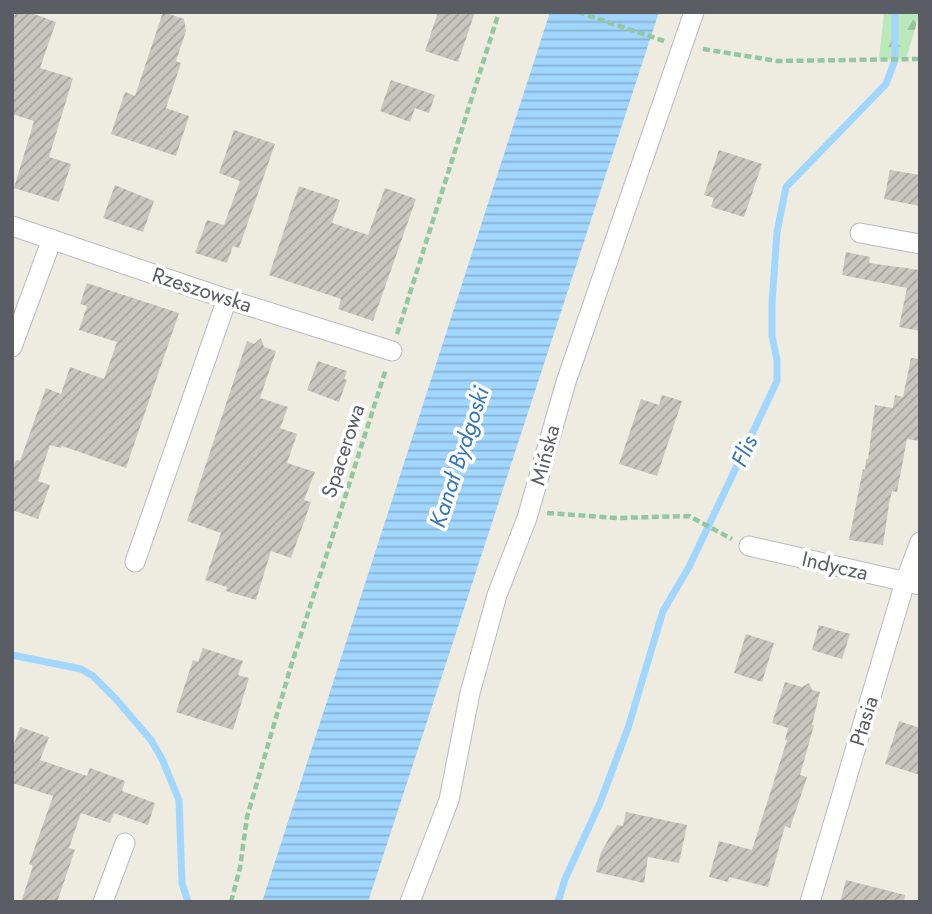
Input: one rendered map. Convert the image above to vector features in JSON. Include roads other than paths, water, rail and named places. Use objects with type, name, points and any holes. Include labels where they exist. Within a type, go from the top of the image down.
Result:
[{"type":"street","name":"Mińska","points":[[410,902],[449,800],[464,720],[491,614],[529,512],[566,382],[694,12]]},
{"type":"street","name":"Rzeszowska","points":[[12,226],[227,299],[392,351]]},
{"type":"street","points":[[860,233],[920,244]]},
{"type":"street","points":[[12,347],[52,239]]},
{"type":"street","points":[[135,562],[227,299]]},
{"type":"street","name":"Ptasia","points":[[810,902],[912,584],[920,542]]},
{"type":"street","name":"Indycza","points":[[750,546],[912,584]]},
{"type":"street","points":[[103,902],[125,843]]},
{"type":"water","name":"Kanał Bydgoski","points":[[550,12],[659,12],[368,902],[262,902]]},
{"type":"waterway","name":"Flis","points":[[558,902],[628,728],[663,611],[689,567],[777,381],[777,360],[772,336],[772,303],[777,232],[786,187],[886,84],[895,60],[895,12]]},
{"type":"waterway","points":[[12,655],[81,669],[93,676],[151,740],[179,800],[182,883],[188,902]]}]
